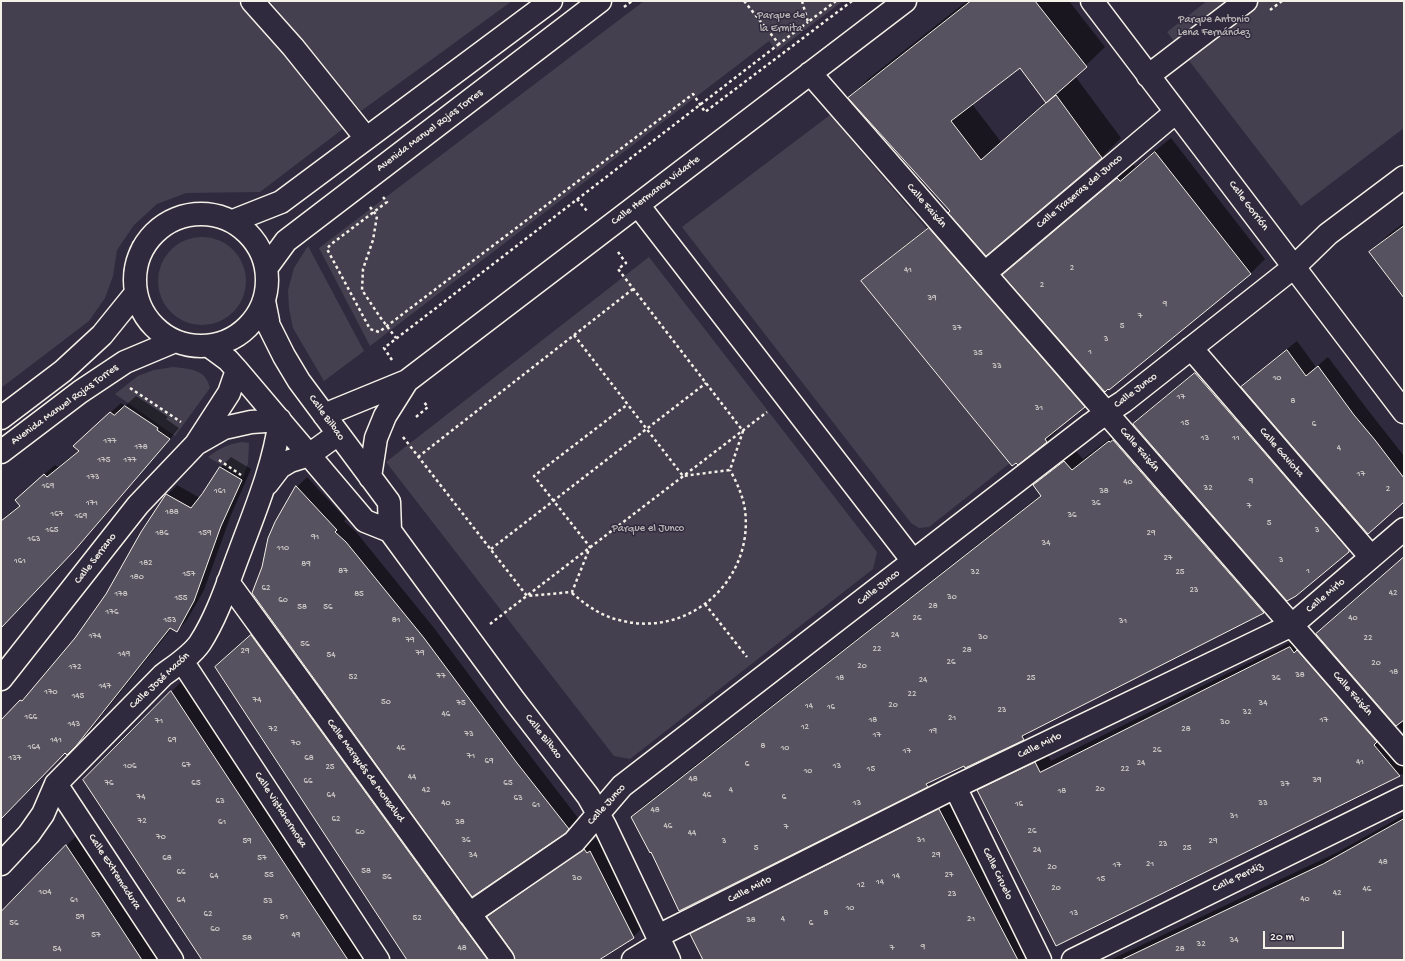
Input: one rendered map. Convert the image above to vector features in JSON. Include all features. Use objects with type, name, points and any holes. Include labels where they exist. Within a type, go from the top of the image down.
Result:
[{"type":"street","points":[[252,1],[293,47],[366,138]]},
{"type":"street","points":[[1,418],[63,371],[102,335],[129,285],[141,251],[153,233],[170,220],[191,214],[225,213],[281,202],[551,1]]},
{"type":"street","name":"Avenida Manuel Rojas Torres","points":[[267,267],[286,241],[600,1]]},
{"type":"street","name":"Calle Hermanos Vidarte","points":[[324,415],[407,382],[905,1]]},
{"type":"street","name":"Calle Gorrión","points":[[1092,1],[1404,412]]},
{"type":"street","points":[[1148,76],[1246,1]]},
{"type":"street","name":"Calle Faisán","points":[[810,73],[1292,625],[1401,743]]},
{"type":"street","name":"Calle Traseras del Junco","points":[[985,273],[1176,112]]},
{"type":"street","name":"Calle Junco","points":[[469,914],[574,842],[622,786],[1106,413],[1123,402],[1294,267],[1328,234],[1404,177]]},
{"type":"street","points":[[638,205],[913,561]]},
{"type":"street","points":[[129,285],[143,313],[157,330],[175,341],[191,346],[209,346],[227,341],[243,331],[255,318],[264,301],[267,284],[267,267],[260,248],[248,232],[225,213]]},
{"type":"street","name":"Calle Bilbao","points":[[264,301],[268,324],[284,356],[299,381],[389,502],[390,531],[469,640],[588,796],[598,813],[663,946]]},
{"type":"street","name":"Avenida Manuel Rojas Torres","points":[[1,452],[80,392],[125,362],[175,341]]},
{"type":"street","points":[[209,346],[228,360],[238,370],[365,520],[390,531]]},
{"type":"street","name":"Calle Gaviota","points":[[1191,348],[1371,557]]},
{"type":"street","name":"Calle Serrano","points":[[1,679],[138,505],[196,444],[229,393],[238,370]]},
{"type":"street","name":"Calle Hermanos Vidarte","points":[[370,477],[376,438],[385,416],[407,382]]},
{"type":"street","name":"Calle Serrano","points":[[196,444],[224,428],[251,422],[280,420]]},
{"type":"street","name":"Calle José Macón","points":[[1,864],[29,834],[43,814],[56,784],[163,675],[182,661],[199,644],[212,622],[262,490],[278,440],[280,420]]},
{"type":"street","name":"Calle José Macón","points":[[262,490],[280,468],[290,461],[309,455],[338,434]]},
{"type":"street","name":"Calle Mirlo","points":[[633,960],[663,946],[955,787],[1292,625],[1404,529]]},
{"type":"street","name":"Calle Marqués de Monsalud","points":[[228,582],[503,960]]},
{"type":"street","name":"Calle Vistahermosa","points":[[182,661],[378,960]]},
{"type":"street","name":"Calle Extremadura","points":[[56,784],[172,960]]},
{"type":"street","name":"Calle Ciruelo","points":[[955,787],[1040,960]]},
{"type":"street","name":"Calle Perdiz","points":[[1073,960],[1404,797]]},
{"type":"path","points":[[744,1],[779,44]]},
{"type":"path","points":[[802,1],[808,22]]},
{"type":"path","points":[[407,382],[384,348],[836,1]]},
{"type":"path","points":[[368,178],[387,202],[326,249],[370,330],[379,332],[693,94],[705,112],[852,1]]},
{"type":"path","points":[[129,285],[132,244],[144,230],[161,215],[181,206],[204,205],[225,213]]},
{"type":"path","points":[[370,206],[378,216],[374,240],[363,269],[362,290],[396,338]]},
{"type":"path","points":[[618,269],[743,431]]},
{"type":"path","points":[[418,457],[633,290]]},
{"type":"path","points":[[574,335],[683,476]]},
{"type":"path","points":[[490,549],[706,383]]},
{"type":"path","points":[[469,640],[786,397]]},
{"type":"path","points":[[590,547],[534,476],[628,404]]},
{"type":"path","points":[[527,596],[572,592],[590,607],[604,615],[618,620],[648,624],[671,621],[692,613],[705,604],[717,594],[735,569],[741,555],[746,525],[745,510],[741,493],[730,470],[743,431]]},
{"type":"path","points":[[402,436],[527,596]]},
{"type":"path","points":[[683,476],[730,470]]},
{"type":"path","points":[[572,592],[590,547]]},
{"type":"path","points":[[705,604],[763,678]]},
{"type":"green space","points":[[1,1],[238,1],[281,49],[344,128],[260,192],[186,193],[157,204],[134,225],[117,250],[113,276],[105,298],[89,321],[1,388]]},
{"type":"green space","points":[[270,1],[512,1],[361,111]]},
{"type":"green space","name":"Parque de la Ermita","points":[[644,1],[843,1],[777,51],[769,41],[370,346],[319,248]]},
{"type":"green space","name":"Parque Antonio Lena Fernández","points":[[1207,1],[1404,1],[1404,128],[1301,206],[1167,32]]},
{"type":"green space","points":[[830,115],[927,229],[861,281],[1010,463],[929,527],[919,528],[911,523],[682,227]]},
{"type":"green space","points":[[202,237],[219,240],[227,244],[239,256],[243,264],[246,281],[243,298],[239,306],[227,318],[219,322],[202,325],[185,322],[177,318],[165,306],[161,298],[158,281],[161,264],[165,256],[177,244],[185,240]]},
{"type":"green space","points":[[308,246],[364,351],[324,381],[293,328],[289,308],[288,290],[294,268]]},
{"type":"green space","name":"Parque el Junco","points":[[649,257],[877,552],[873,569],[630,759],[614,756],[386,462]]},
{"type":"green space","points":[[173,367],[196,371],[205,377],[210,388],[175,436],[115,394],[138,376],[154,370]]},
{"type":"green space","points":[[242,442],[249,443],[248,463],[243,478],[208,457],[224,447]]},
{"type":"building","points":[[971,1],[1035,1],[1087,67],[1048,102],[1056,95],[1102,158],[986,256],[948,213],[950,211],[848,98]],"holes":[[[1020,68],[1046,103],[981,160],[951,121]]]},
{"type":"building","points":[[1155,152],[1251,274],[1105,392],[1002,275],[1117,178],[1120,181]]},
{"type":"building","points":[[1404,226],[1404,298],[1369,252]]},
{"type":"building","points":[[929,228],[1085,407],[1045,439],[1047,442],[1018,465],[1016,463],[1012,466],[861,281]]},
{"type":"building","points":[[1287,350],[1306,376],[1318,366],[1354,415],[1404,478],[1404,502],[1368,534],[1241,387]]},
{"type":"building","points":[[1195,373],[1349,550],[1349,552],[1296,596],[1287,601],[1133,424]]},
{"type":"building","points":[[125,406],[158,428],[157,430],[170,439],[74,551],[1,628],[1,521],[20,506],[15,500],[44,474],[47,477],[79,451],[73,446],[110,412],[114,415]]},
{"type":"building","points":[[1113,440],[1264,613],[1022,736],[1024,740],[965,768],[964,766],[926,784],[928,787],[679,911],[651,852],[650,853],[631,817],[1041,496],[1033,485],[1064,461],[1072,470],[1109,441],[1110,442]]},
{"type":"building","points":[[220,467],[242,480],[221,526],[194,601],[177,632],[170,628],[76,746],[67,755],[65,753],[1,819],[1,720],[20,700],[22,701],[75,638],[106,594],[141,532],[166,494],[191,508]]},
{"type":"building","points":[[296,486],[337,530],[335,532],[346,542],[424,638],[517,763],[569,829],[566,833],[472,897],[252,593],[262,567],[268,538],[275,522]]},
{"type":"building","points":[[1404,557],[1404,720],[1396,726],[1316,634]]},
{"type":"building","points":[[251,635],[488,960],[407,960],[215,667]]},
{"type":"building","points":[[1290,647],[1294,653],[1297,650],[1377,742],[1374,745],[1400,776],[1056,946],[977,790],[1035,762],[1040,772]]},
{"type":"building","points":[[171,691],[348,960],[202,960],[83,780]]},
{"type":"building","points":[[939,809],[1018,960],[703,960],[690,934]]},
{"type":"building","points":[[1404,819],[1404,960],[1121,960],[1323,864]]},
{"type":"building","points":[[66,845],[142,960],[1,960],[1,912]]},
{"type":"building","points":[[584,849],[587,853],[590,851],[634,938],[599,960],[515,960],[513,953],[487,917]]}]
